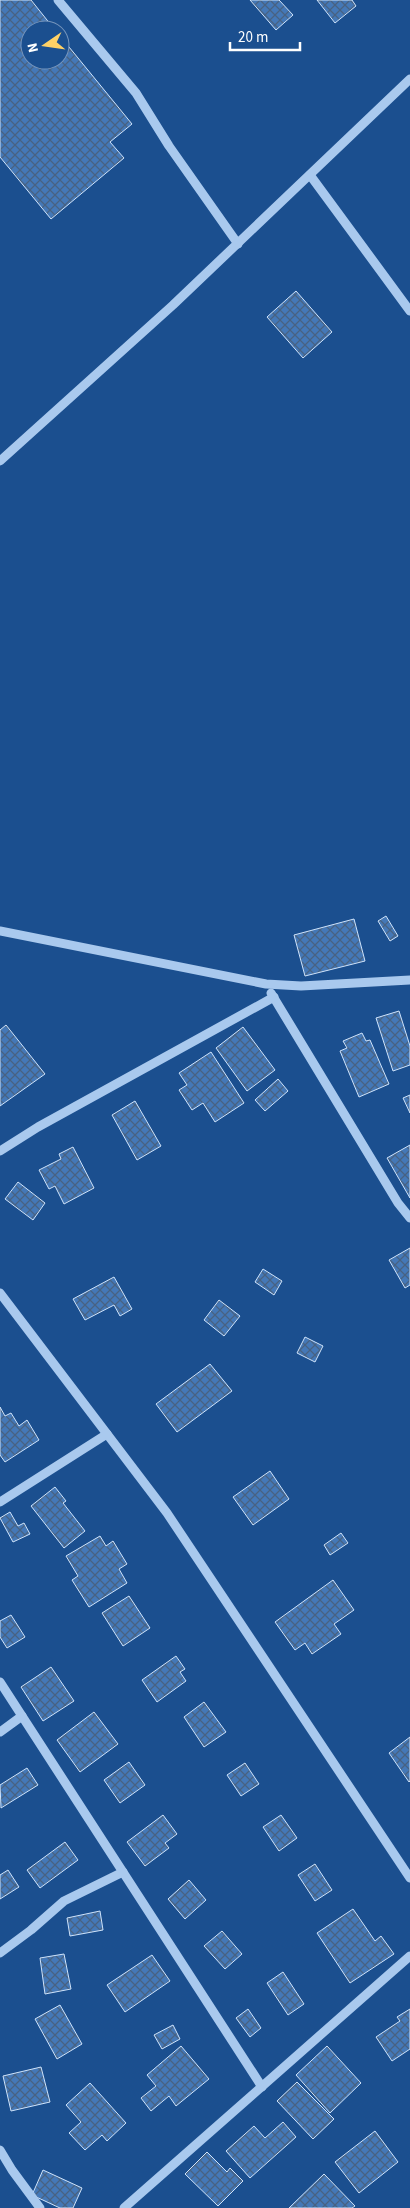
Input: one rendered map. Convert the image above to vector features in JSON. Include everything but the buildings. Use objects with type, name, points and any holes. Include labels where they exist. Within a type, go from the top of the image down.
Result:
[{"type":"street","points":[[58,0],[136,93],[238,244]]},
{"type":"street","points":[[0,461],[238,244],[410,79]]},
{"type":"street","points":[[310,174],[410,311]]},
{"type":"street","points":[[0,931],[266,984],[301,986],[410,980]]},
{"type":"street","points":[[266,984],[398,1203],[410,1218]]},
{"type":"street","points":[[0,1152],[38,1127],[274,997]]},
{"type":"street","points":[[0,1293],[167,1513],[410,1878]]},
{"type":"street","points":[[0,1502],[107,1434]]},
{"type":"street","points":[[0,1682],[262,2087]]},
{"type":"street","points":[[0,1732],[22,1716]]},
{"type":"street","points":[[0,1952],[31,1930],[64,1901],[123,1872]]},
{"type":"street","points":[[124,2208],[410,1956]]},
{"type":"street","points":[[0,2150],[40,2208]]}]
